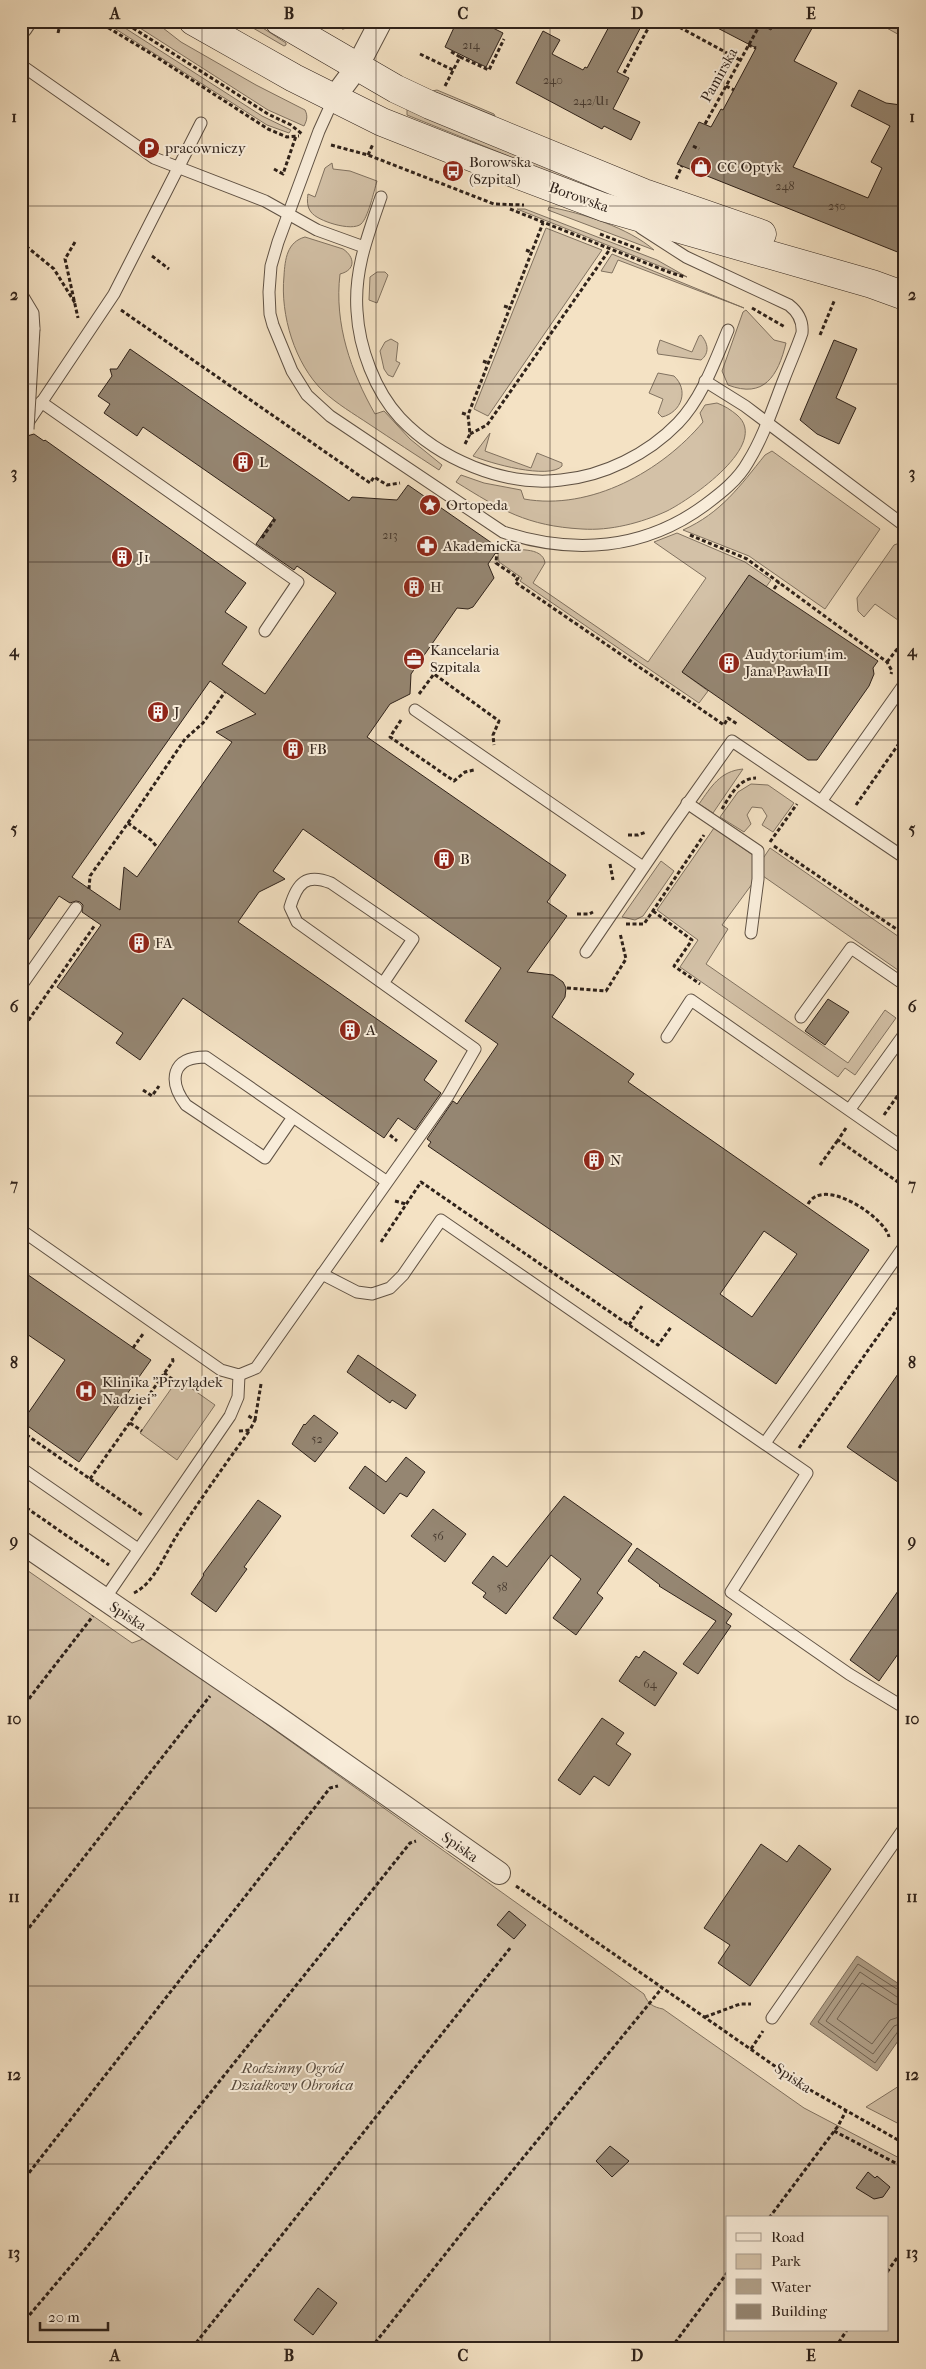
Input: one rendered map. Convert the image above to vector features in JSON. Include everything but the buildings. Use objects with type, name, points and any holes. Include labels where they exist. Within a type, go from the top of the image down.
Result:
[{"type":"street","points":[[21,27],[26,21]]},
{"type":"street","name":"Borowska","points":[[193,21],[294,78],[382,122],[613,210],[872,284],[905,296]]},
{"type":"street","name":"Borowska","points":[[279,21],[357,67],[430,105],[644,193],[782,242],[862,275],[872,284]]},
{"type":"street","points":[[334,98],[357,67],[381,21]]},
{"type":"street","name":"Spiska","points":[[21,1542],[108,1595],[274,1715],[499,1873]]},
{"type":"lane","points":[[25,67],[154,158],[265,201],[317,230],[364,247]]},
{"type":"lane","points":[[334,98],[319,131],[271,266],[270,314],[279,344],[292,371],[307,395],[330,416],[503,532],[548,543],[619,544],[668,528],[688,518],[722,493],[747,464],[767,425],[802,333],[803,326],[798,314],[789,305],[684,256],[613,210]]},
{"type":"lane","points":[[21,293],[33,313],[34,330],[26,428],[114,294],[201,124]]},
{"type":"lane","points":[[381,197],[364,247],[358,278],[356,312],[363,346],[371,370],[384,396],[400,418],[431,443],[458,459],[502,476],[542,481],[561,480],[603,470],[635,456],[678,423],[705,381],[728,330]]},
{"type":"lane","points":[[705,381],[745,406],[767,425],[905,526]]},
{"type":"lane","points":[[42,402],[298,582],[265,630]]},
{"type":"lane","points":[[822,800],[905,683]]},
{"type":"lane","points":[[411,709],[643,867]]},
{"type":"lane","points":[[586,952],[687,803],[732,741],[822,800],[905,858]]},
{"type":"lane","points":[[687,803],[758,851],[758,878],[751,932]]},
{"type":"lane","points":[[21,1230],[222,1370],[239,1376],[256,1368],[386,1181],[448,1096],[475,1049],[298,922],[290,907],[295,892],[305,880],[318,878],[331,882],[414,939],[384,982]]},
{"type":"lane","points":[[21,986],[76,908]]},
{"type":"lane","points":[[801,1017],[851,948],[905,985]]},
{"type":"lane","points":[[667,1036],[691,1000],[905,1148]]},
{"type":"lane","points":[[853,1111],[905,1033]]},
{"type":"lane","points":[[293,1117],[265,1158],[186,1105],[178,1094],[174,1082],[178,1069],[185,1061],[193,1057],[206,1057],[386,1181]]},
{"type":"lane","points":[[322,1274],[357,1292],[372,1294],[390,1288],[403,1275],[441,1220],[807,1473],[732,1592],[849,1674],[905,1708]]},
{"type":"lane","points":[[765,1443],[905,1245]]},
{"type":"lane","points":[[108,1595],[230,1416],[238,1398],[239,1376]]},
{"type":"lane","points":[[21,1468],[138,1549]]},
{"type":"lane","points":[[772,2018],[905,1827]]},
{"type":"path","points":[[58,33],[61,21]]},
{"type":"path","points":[[97,21],[268,129],[287,137],[305,136],[291,125],[268,114],[122,21]]},
{"type":"path","points":[[624,73],[652,21]]},
{"type":"path","points":[[668,21],[740,60]]},
{"type":"path","name":"Pamirska","points":[[705,124],[762,21]]},
{"type":"path","points":[[450,50],[460,57],[489,70],[504,39]]},
{"type":"path","points":[[748,45],[756,48]]},
{"type":"path","points":[[420,54],[453,70]]},
{"type":"path","points":[[444,89],[460,57]]},
{"type":"path","points":[[726,86],[734,90]]},
{"type":"path","points":[[274,169],[283,174],[296,136]]},
{"type":"path","points":[[328,144],[368,155],[494,204],[525,205],[533,208]]},
{"type":"path","points":[[693,146],[699,148]]},
{"type":"path","points":[[674,184],[682,166]]},
{"type":"path","points":[[510,209],[670,274],[688,277],[682,271]]},
{"type":"path","points":[[458,459],[470,434],[468,415],[543,223]]},
{"type":"path","points":[[591,231],[644,251]]},
{"type":"path","points":[[21,242],[54,269],[77,307]]},
{"type":"path","points":[[75,242],[65,259],[77,307],[80,329],[87,335]]},
{"type":"path","points":[[470,434],[487,425],[610,249]]},
{"type":"path","points":[[526,250],[531,252]]},
{"type":"path","points":[[148,252],[170,269]]},
{"type":"path","points":[[820,335],[836,295]]},
{"type":"path","points":[[504,306],[510,308]]},
{"type":"path","points":[[114,316],[119,308],[370,483],[374,477],[387,485],[401,483],[407,486]]},
{"type":"path","points":[[482,361],[488,363]]},
{"type":"path","points":[[462,413],[468,415]]},
{"type":"path","points":[[253,534],[261,540],[275,519]]},
{"type":"path","points":[[668,528],[747,559],[887,662],[892,670],[890,678]]},
{"type":"path","points":[[497,550],[496,563],[518,578],[515,582],[724,725],[728,718],[743,728]]},
{"type":"path","points":[[774,589],[779,582]]},
{"type":"path","points":[[887,662],[905,639]]},
{"type":"path","points":[[481,770],[465,772],[454,781],[390,737],[434,674],[499,721],[493,735],[497,749]]},
{"type":"path","points":[[89,889],[90,876],[128,824],[185,739],[203,723],[225,692]]},
{"type":"path","points":[[847,818],[905,735]]},
{"type":"path","points":[[622,923],[644,924],[738,786],[749,778],[764,778]]},
{"type":"path","points":[[792,796],[799,801],[770,843],[905,935]]},
{"type":"path","points":[[624,835],[638,836],[647,832],[658,822],[669,830]]},
{"type":"path","points":[[128,824],[151,840],[156,847]]},
{"type":"path","points":[[608,859],[614,878],[612,886]]},
{"type":"path","points":[[577,914],[589,914],[598,909]]},
{"type":"path","points":[[653,911],[692,940],[674,966],[707,989]]},
{"type":"path","points":[[21,1031],[95,924]]},
{"type":"path","points":[[566,988],[606,991],[626,959],[619,928]]},
{"type":"path","points":[[875,1127],[905,1085]]},
{"type":"path","points":[[820,1165],[838,1140],[853,1111]]},
{"type":"path","points":[[838,1140],[905,1187]]},
{"type":"path","points":[[808,1204],[819,1195],[827,1194],[836,1194],[850,1200],[884,1226],[890,1241]]},
{"type":"path","points":[[790,1461],[905,1298]]},
{"type":"path","points":[[629,1325],[642,1306]]},
{"type":"path","points":[[90,1479],[172,1361],[170,1349],[178,1339]]},
{"type":"path","points":[[255,1420],[262,1374],[256,1368]]},
{"type":"path","points":[[164,1373],[176,1382]]},
{"type":"path","points":[[130,1423],[142,1431]]},
{"type":"path","points":[[21,1709],[108,1595],[129,1595],[143,1588],[217,1476],[250,1430]]},
{"type":"path","points":[[21,1431],[155,1524]]},
{"type":"path","points":[[21,1504],[122,1574]]},
{"type":"path","points":[[21,1938],[208,1698]]},
{"type":"path","points":[[21,2183],[330,1788],[342,1786]]},
{"type":"path","points":[[408,1836],[410,1843]]},
{"type":"path","points":[[21,2324],[87,2247],[410,1843],[418,1841]]},
{"type":"path","name":"Spiska","points":[[499,1873],[805,2087],[905,2144]]},
{"type":"path","points":[[192,2348],[511,1947]]},
{"type":"path","points":[[372,2348],[473,2219],[662,1988]]},
{"type":"path","points":[[704,2017],[740,2004],[751,2004]]},
{"type":"path","points":[[751,2049],[772,2018]]},
{"type":"path","points":[[770,2216],[834,2131],[846,2111]]},
{"type":"path","points":[[834,2131],[905,2168]]},
{"type":"path","points":[[888,2271],[905,2247]]},
{"type":"path","points":[[671,2348],[726,2274]]},
{"type":"path","points":[[835,2348],[846,2332]]},
{"type":"green space","points":[[103,21],[114,21],[262,116],[291,130],[289,133],[267,125]]},
{"type":"green space","points":[[129,21],[154,21],[181,42],[256,85],[305,110],[307,118],[304,126],[268,110]]},
{"type":"green space","points":[[241,21],[252,21],[286,43],[286,45],[284,46]]},
{"type":"green space","points":[[885,21],[905,21],[905,38],[883,26]]},
{"type":"green space","points":[[437,90],[494,114],[495,116],[432,91]]},
{"type":"green space","points":[[407,109],[649,209],[568,180],[407,115]]},
{"type":"green space","points":[[332,163],[333,169],[350,171],[377,181],[364,221],[357,226],[350,227],[327,222],[311,212],[309,208],[308,194],[315,197],[325,168]]},
{"type":"green space","points":[[549,207],[604,222],[632,235],[654,250],[548,210]]},
{"type":"green space","points":[[517,209],[525,209],[657,260],[687,277]]},
{"type":"green space","points":[[546,228],[602,250],[488,416],[474,409]]},
{"type":"green space","points":[[305,237],[343,249],[352,259],[349,270],[340,274],[340,311],[346,347],[366,398],[375,414],[384,411],[410,439],[442,465],[439,470],[334,400],[313,380],[305,367],[297,353],[287,322],[283,291],[285,263],[288,252],[294,243]]},
{"type":"green space","points":[[612,254],[744,308],[618,260],[612,273],[601,271]]},
{"type":"green space","points":[[377,272],[385,272],[388,275],[377,303],[369,300],[370,277]]},
{"type":"green space","points":[[746,310],[774,340],[786,343],[779,365],[768,382],[760,387],[740,389],[728,385],[722,371],[743,312]]},
{"type":"green space","points":[[701,335],[705,341],[707,351],[701,360],[658,354],[657,350],[660,340],[692,352]]},
{"type":"green space","points":[[391,339],[398,343],[396,361],[400,363],[393,377],[388,375],[384,369],[380,351],[385,342]]},
{"type":"green space","points":[[658,373],[674,376],[679,382],[682,394],[679,406],[662,417],[658,413],[663,399],[649,393]]},
{"type":"green space","points":[[717,403],[737,415],[745,427],[744,441],[736,455],[709,483],[693,495],[667,511],[647,519],[603,529],[582,529],[545,524],[515,515],[456,482],[461,475],[484,483],[521,490],[524,499],[549,501],[574,499],[599,493],[646,471],[667,456],[703,422],[700,413],[705,405]]},
{"type":"green space","points":[[490,433],[485,451],[531,468],[537,453],[562,463],[562,466],[555,470],[532,471],[505,466],[473,456]]},
{"type":"green space","points":[[772,451],[880,529],[825,609],[749,556],[683,530],[719,507],[738,488],[765,455]]},
{"type":"green space","points":[[677,533],[745,562],[771,580],[682,672],[708,691],[699,703],[520,581],[522,578],[499,562],[498,554],[501,550],[527,550],[539,554],[545,563],[533,583],[648,662],[706,578],[654,542]]},
{"type":"green space","points":[[905,541],[905,625],[875,604],[864,617],[858,611],[857,598],[894,545]]},
{"type":"green space","points":[[743,769],[713,813],[699,804],[722,776],[735,770]]},
{"type":"green space","points":[[751,784],[768,785],[794,803],[773,832],[762,825],[767,816],[762,808],[752,807],[747,815],[751,824],[744,832],[720,817],[738,792]]},
{"type":"green space","points":[[714,828],[754,856],[755,880],[722,925],[728,929],[706,964],[848,1063],[885,1010],[896,1018],[855,1075],[845,1068],[838,1077],[680,967],[698,940],[657,910]]},
{"type":"green space","points":[[770,848],[905,941],[905,975],[763,876],[762,860]]},
{"type":"green space","points":[[661,861],[674,871],[643,916],[635,920],[622,917]]},
{"type":"green space","points":[[178,1379],[215,1405],[177,1460],[140,1433]]},
{"type":"green space","name":"Rodzinny Ogród Działkowy Obrońca","points":[[21,1566],[132,1643],[146,1638],[644,1994],[651,2004],[663,2009],[804,2108],[905,2161],[905,2348],[21,2348]]},
{"type":"green space","points":[[899,2086],[905,2089],[905,2127],[866,2107]]},
{"type":"water","points":[[857,1956],[905,1988],[905,2031],[877,2071],[810,2024]]},
{"type":"place","name":"pracowniczy","points":[[149,148]]},
{"type":"place","name":"CC Optyk","points":[[701,167]]},
{"type":"place","name":"Borowska (Szpital)","points":[[453,171]]},
{"type":"place","name":"L","points":[[243,462]]},
{"type":"place","name":"Ortopeda","points":[[430,505]]},
{"type":"place","name":"Akademicka","points":[[427,546]]},
{"type":"place","name":"J1","points":[[122,557]]},
{"type":"place","name":"H","points":[[414,587]]},
{"type":"place","name":"Kancelaria Szpitala","points":[[414,659]]},
{"type":"place","name":"Audytorium im. Jana Pawła II","points":[[729,663]]},
{"type":"place","name":"J","points":[[158,712]]},
{"type":"place","name":"FB","points":[[293,749]]},
{"type":"place","name":"B","points":[[444,859]]},
{"type":"place","name":"FA","points":[[139,943]]},
{"type":"place","name":"A","points":[[350,1030]]},
{"type":"place","name":"N","points":[[594,1160]]},
{"type":"place","name":"Klinika \"Przylądek Nadziei\"","points":[[86,1391]]}]
